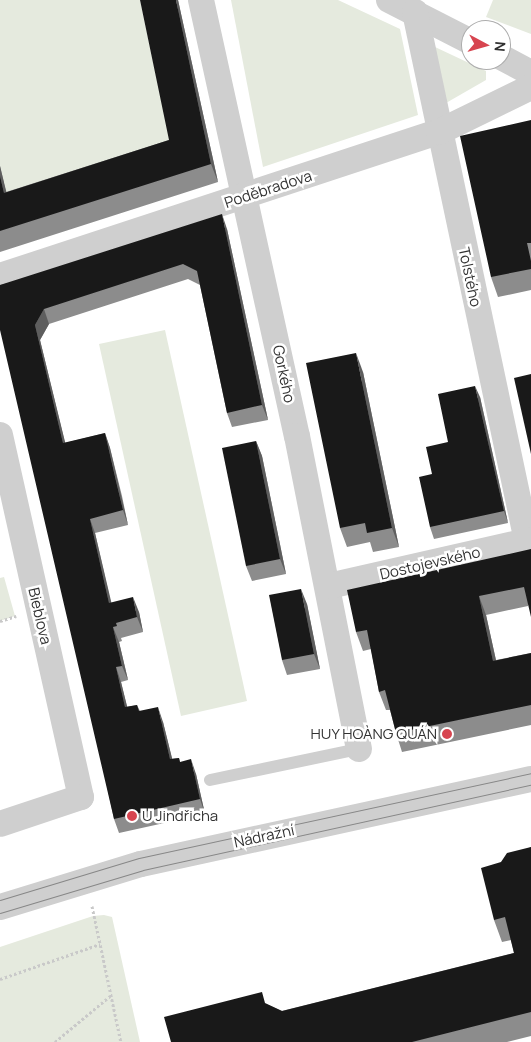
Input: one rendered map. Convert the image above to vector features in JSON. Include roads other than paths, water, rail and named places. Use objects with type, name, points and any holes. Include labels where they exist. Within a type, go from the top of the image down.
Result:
[{"type":"street","name":"Gorkého","points":[[201,0],[246,196],[329,586],[359,749]]},
{"type":"street","points":[[389,0],[461,37]]},
{"type":"street","name":"Tolstého","points":[[415,12],[439,132],[529,540]]},
{"type":"street","points":[[511,62],[531,73]]},
{"type":"street","name":"Poděbradova","points":[[0,276],[439,132],[531,87]]},
{"type":"street","name":"Bieblova","points":[[0,824],[81,797],[1,442]]},
{"type":"street","name":"Dostojevského","points":[[329,586],[529,540]]},
{"type":"street","name":"Nádražní","points":[[0,907],[141,864],[531,779]]},
{"type":"lane","points":[[210,780],[359,749]]},
{"type":"tram line","points":[[0,900],[139,858],[531,773]]},
{"type":"tram line","points":[[0,913],[143,870],[531,785]]},
{"type":"place","name":"HUY HOÀNG QUÁN","points":[[447,734]]},
{"type":"place","name":"U Jindřicha","points":[[132,816]]}]
